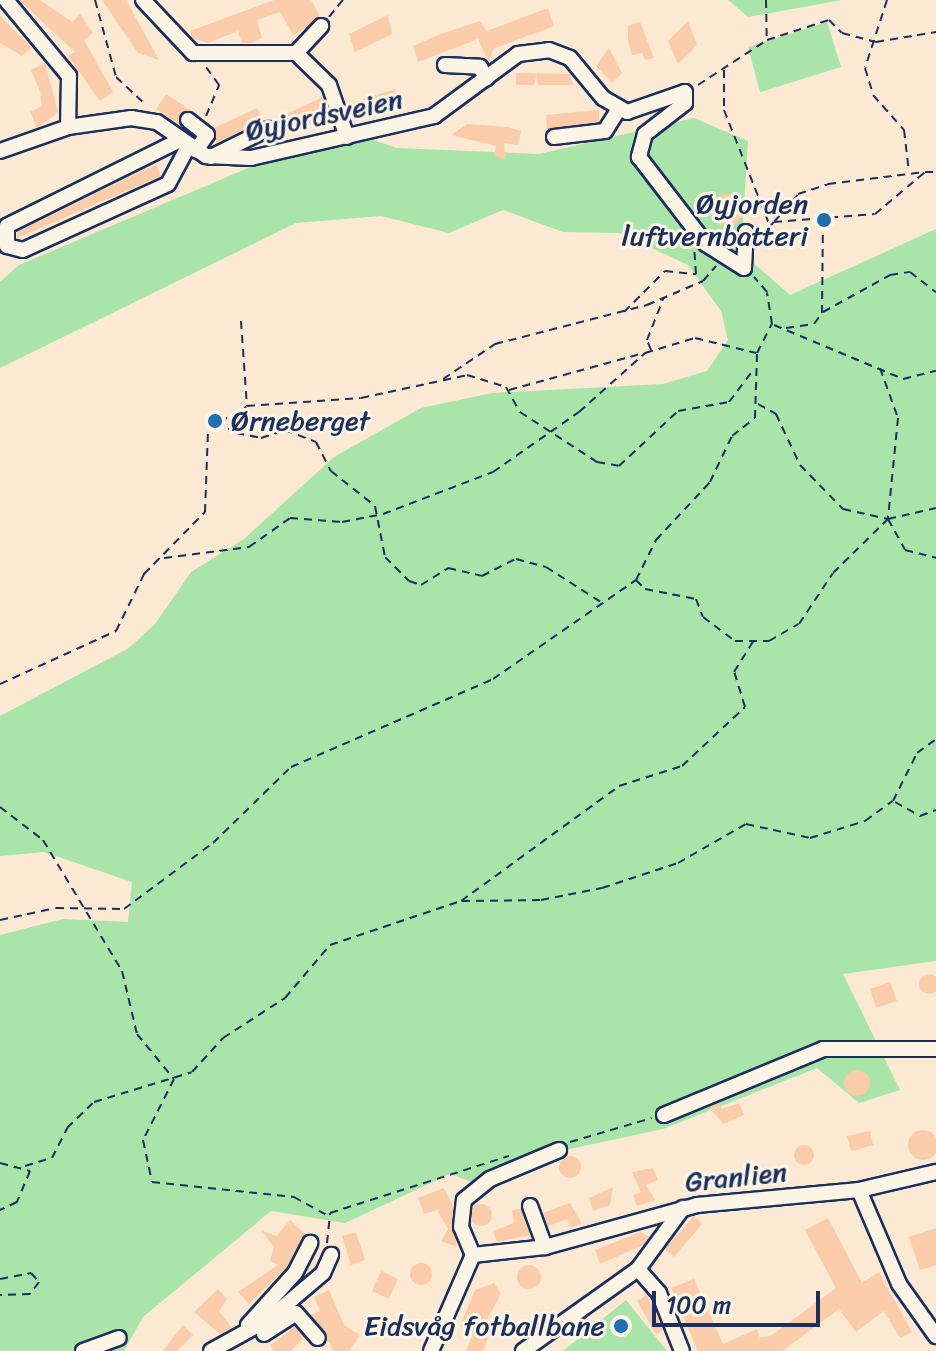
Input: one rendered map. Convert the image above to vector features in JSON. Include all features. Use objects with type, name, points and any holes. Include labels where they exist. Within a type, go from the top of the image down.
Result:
[{"type":"street","points":[[6,0],[69,76],[68,127]]},
{"type":"street","points":[[143,0],[193,53],[296,53],[329,85],[347,137]]},
{"type":"street","points":[[296,53],[321,26]]},
{"type":"street","name":"Øyjordsveien","points":[[146,119],[211,157],[251,158],[434,116],[518,54],[561,53],[619,109]]},
{"type":"street","points":[[445,65],[480,67],[486,78]]},
{"type":"street","points":[[554,137],[605,131],[619,109],[637,110],[685,92],[685,103],[645,134],[639,157],[696,233],[724,257],[744,268],[748,252],[746,232]]},
{"type":"street","points":[[0,151],[68,127],[146,119]]},
{"type":"street","points":[[188,120],[207,135],[7,226],[7,246],[23,250],[168,184],[188,145]]},
{"type":"street","points":[[211,157],[268,129]]},
{"type":"street","points":[[664,1115],[823,1049],[929,1048]]},
{"type":"street","points":[[431,1351],[473,1255],[461,1227],[464,1200],[490,1179],[560,1147]]},
{"type":"street","name":"Granlien","points":[[473,1255],[545,1247],[683,1208],[859,1190],[936,1172]]},
{"type":"street","points":[[859,1190],[899,1284],[936,1336]]},
{"type":"street","points":[[530,1206],[545,1247]]},
{"type":"street","points":[[523,1351],[638,1269],[683,1208]]},
{"type":"street","points":[[237,1349],[295,1273],[310,1243]]},
{"type":"street","points":[[237,1349],[312,1284],[331,1255]]},
{"type":"street","points":[[638,1269],[659,1293],[682,1351]]},
{"type":"street","points":[[211,1351],[237,1349],[296,1313],[318,1338]]},
{"type":"street","points":[[83,1351],[119,1338]]},
{"type":"path","points":[[95,0],[116,77],[146,105],[146,119]]},
{"type":"path","points":[[321,26],[343,0]]},
{"type":"path","points":[[766,0],[767,40]]},
{"type":"path","points":[[887,0],[876,42],[865,68],[873,95],[904,130],[909,172]]},
{"type":"path","points":[[685,103],[694,87],[767,40],[829,20],[842,33],[876,42],[936,32]]},
{"type":"path","points":[[193,53],[219,82],[206,112],[207,135]]},
{"type":"path","points":[[724,70],[724,110],[770,227]]},
{"type":"path","points":[[774,222],[875,214],[925,172]]},
{"type":"path","points":[[748,252],[798,194],[847,178],[936,172]]},
{"type":"path","points":[[822,313],[823,218]]},
{"type":"path","points":[[624,313],[665,271],[696,274],[696,233]]},
{"type":"path","points":[[442,380],[495,344],[624,313],[703,281],[724,257]]},
{"type":"path","points":[[0,920],[79,908],[124,909],[222,835],[291,767],[493,679],[535,643],[605,605],[636,580],[656,540],[710,482],[732,436],[755,418],[757,353],[772,324],[767,292],[744,268]]},
{"type":"path","points":[[786,328],[814,324],[822,313],[890,275],[910,272],[936,292]]},
{"type":"path","points":[[651,351],[647,340],[665,294]]},
{"type":"path","points":[[241,321],[247,406]]},
{"type":"path","points":[[772,324],[903,379],[936,371]]},
{"type":"path","points":[[0,684],[116,631],[136,588],[164,558],[180,530],[205,512],[207,434],[216,422],[247,406],[361,398],[467,375],[508,390],[695,338],[757,353]]},
{"type":"path","points":[[164,558],[249,547],[290,518],[379,515],[493,472],[554,431],[645,353]]},
{"type":"path","points":[[508,390],[520,412],[554,431],[597,462],[619,466],[678,411],[729,402],[755,368]]},
{"type":"path","points":[[880,368],[898,418],[888,519],[905,550],[936,558]]},
{"type":"path","points":[[757,403],[776,414],[821,491],[843,509],[888,519],[936,508]]},
{"type":"path","points":[[216,422],[236,433],[268,437],[285,430],[316,442],[331,471],[379,515],[389,565],[415,584],[448,568],[482,576],[516,559],[546,567],[605,605]]},
{"type":"path","points":[[636,580],[645,589],[696,599],[709,621],[735,641],[753,641],[799,624],[833,573],[888,519]]},
{"type":"path","points":[[0,1163],[25,1166],[52,1158],[67,1128],[94,1102],[174,1079],[285,998],[330,945],[461,901],[619,786],[682,766],[741,714],[747,696],[734,672],[753,641]]},
{"type":"path","points":[[461,901],[541,900],[602,888],[678,863],[746,824],[810,838],[879,815],[893,801],[917,753],[936,739]]},
{"type":"path","points":[[893,801],[920,816],[936,810]]},
{"type":"path","points":[[0,807],[43,840],[79,908],[122,971],[145,1048],[174,1079]]},
{"type":"path","points":[[174,1079],[143,1140],[152,1182],[294,1197],[327,1215],[516,1155]]},
{"type":"path","points":[[560,1147],[664,1115]]},
{"type":"path","points":[[0,1210],[17,1202],[30,1178],[25,1166]]},
{"type":"path","points":[[327,1215],[331,1255]]},
{"type":"path","points":[[0,1279],[31,1273],[39,1282],[30,1294],[0,1295]]},
{"type":"green space","points":[[728,0],[842,0],[748,17]]},
{"type":"green space","points":[[827,22],[841,67],[760,92],[748,47]]},
{"type":"green space","points":[[694,118],[748,141],[741,252],[790,295],[936,229],[936,961],[843,974],[900,1090],[859,1103],[817,1068],[663,1129],[537,1156],[485,1187],[450,1174],[345,1223],[271,1211],[143,1317],[124,1351],[0,1351],[0,935],[63,919],[128,922],[132,882],[44,852],[0,856],[0,716],[129,648],[155,624],[191,572],[244,539],[334,457],[421,408],[492,393],[663,384],[707,371],[728,340],[721,311],[688,265],[619,233],[563,232],[503,210],[449,233],[381,216],[296,223],[0,368],[0,282],[19,265],[253,166],[371,139],[397,148],[539,154]]},
{"type":"green space","name":"Eidsvåg fotballbane","points":[[626,1300],[667,1351],[563,1351]]},
{"type":"building","points":[[19,0],[40,0],[72,22],[80,14],[93,33],[84,40],[113,92],[100,101],[68,56],[75,52]]},
{"type":"building","points":[[102,0],[126,0],[159,60],[138,53]]},
{"type":"building","points":[[274,0],[311,0],[320,16],[294,36],[280,12],[257,20],[262,38],[251,43],[242,43],[238,31],[208,43],[192,38],[190,31]]},
{"type":"building","points":[[548,8],[554,26],[493,49],[489,63],[478,39],[418,62],[413,46],[438,35],[480,21],[487,31]]},
{"type":"building","points":[[388,15],[392,34],[355,52],[349,34]]},
{"type":"building","points":[[0,16],[32,48],[22,56],[0,43]]},
{"type":"building","points":[[688,21],[697,45],[678,64],[668,41]]},
{"type":"building","points":[[640,22],[654,58],[645,60],[642,53],[632,55],[628,25]]},
{"type":"building","points":[[609,48],[622,73],[612,83],[596,66]]},
{"type":"building","points":[[45,63],[58,112],[37,128],[30,112],[42,106],[31,70]]},
{"type":"building","points":[[516,73],[570,74],[573,85],[538,85],[537,74],[534,85],[516,85]]},
{"type":"building","points":[[395,89],[401,107],[354,122],[348,104]]},
{"type":"building","points":[[166,94],[192,111],[181,113],[180,125],[156,109]]},
{"type":"building","points":[[323,97],[329,116],[288,134],[280,117]]},
{"type":"building","points":[[257,108],[263,120],[216,143],[214,128]]},
{"type":"building","points":[[599,110],[599,122],[547,130],[546,115]]},
{"type":"building","points":[[467,124],[521,131],[518,145],[504,143],[505,159],[494,156],[496,146],[451,135]]},
{"type":"building","points":[[156,164],[161,176],[17,238],[17,232]]},
{"type":"building","points":[[727,194],[739,198],[743,210],[739,222],[727,226],[715,222],[711,210],[715,198]]},
{"type":"building","points":[[929,974],[936,977],[939,984],[936,991],[929,994],[922,991],[919,984],[922,977]]},
{"type":"building","points":[[890,982],[897,1001],[876,1008],[870,989]]},
{"type":"building","points":[[857,1070],[866,1074],[870,1083],[866,1092],[857,1096],[848,1092],[844,1083],[848,1074]]},
{"type":"building","points":[[719,1103],[722,1109],[739,1103],[744,1115],[723,1124],[709,1107]]},
{"type":"building","points":[[923,1130],[933,1135],[938,1145],[933,1155],[923,1160],[913,1155],[908,1145],[913,1135]]},
{"type":"building","points":[[870,1131],[873,1145],[851,1151],[847,1136]]},
{"type":"building","points":[[804,1145],[811,1148],[814,1155],[811,1162],[804,1165],[797,1162],[794,1155],[797,1148]]},
{"type":"building","points":[[570,1156],[578,1159],[581,1167],[578,1175],[570,1178],[562,1175],[559,1167],[562,1159]]},
{"type":"building","points":[[653,1168],[658,1180],[646,1185],[655,1200],[637,1206],[633,1195],[641,1192],[632,1172]]},
{"type":"building","points":[[613,1187],[610,1205],[593,1211],[589,1198]]},
{"type":"building","points":[[444,1188],[453,1206],[457,1247],[441,1241],[448,1229],[437,1210],[424,1214],[418,1198]]},
{"type":"building","points":[[570,1203],[582,1224],[570,1228],[567,1219],[548,1226],[543,1213]]},
{"type":"building","points":[[481,1204],[489,1207],[492,1215],[489,1223],[481,1226],[473,1223],[470,1215],[473,1207]]},
{"type":"building","points":[[521,1209],[530,1235],[497,1242],[493,1231],[514,1223],[512,1210]]},
{"type":"building","points":[[694,1216],[702,1224],[674,1257],[665,1249]]},
{"type":"building","points":[[828,1218],[862,1283],[879,1272],[912,1332],[900,1338],[884,1311],[856,1332],[839,1309],[782,1351],[698,1351],[671,1288],[694,1279],[723,1344],[757,1329],[760,1338],[772,1335],[836,1288],[805,1230]]},
{"type":"building","points":[[290,1220],[305,1234],[287,1267],[249,1304],[238,1292],[278,1265],[270,1261],[274,1247],[262,1231],[277,1236]]},
{"type":"building","points":[[936,1228],[936,1265],[920,1270],[909,1237]]},
{"type":"building","points":[[356,1232],[365,1260],[351,1265],[342,1236]]},
{"type":"building","points":[[641,1232],[649,1237],[643,1245],[600,1264],[595,1250]]},
{"type":"building","points":[[421,1263],[429,1266],[432,1274],[429,1282],[421,1285],[413,1282],[410,1274],[413,1266]]},
{"type":"building","points":[[529,1265],[537,1269],[541,1277],[537,1285],[529,1289],[521,1285],[517,1277],[521,1269]]},
{"type":"building","points":[[381,1271],[398,1279],[389,1299],[372,1291]]},
{"type":"building","points":[[494,1283],[501,1294],[480,1333],[488,1338],[483,1351],[466,1351],[473,1334],[460,1326],[475,1290]]},
{"type":"building","points":[[218,1289],[227,1299],[219,1311],[232,1328],[220,1334],[194,1312]]},
{"type":"building","points":[[329,1290],[344,1325],[360,1335],[349,1351],[334,1351],[311,1315],[320,1311],[314,1297]]},
{"type":"building","points":[[647,1295],[663,1330],[656,1334],[637,1301]]},
{"type":"building","points":[[183,1325],[193,1335],[177,1351],[163,1351]]},
{"type":"building","points":[[295,1327],[304,1337],[291,1351],[274,1351],[270,1345]]},
{"type":"place","name":"Øyjorden luftvernbatteri","points":[[824,220]]},
{"type":"place","name":"Ørneberget","points":[[215,421]]},
{"type":"place","name":"Eidsvåg fotballbane","points":[[621,1326]]}]
